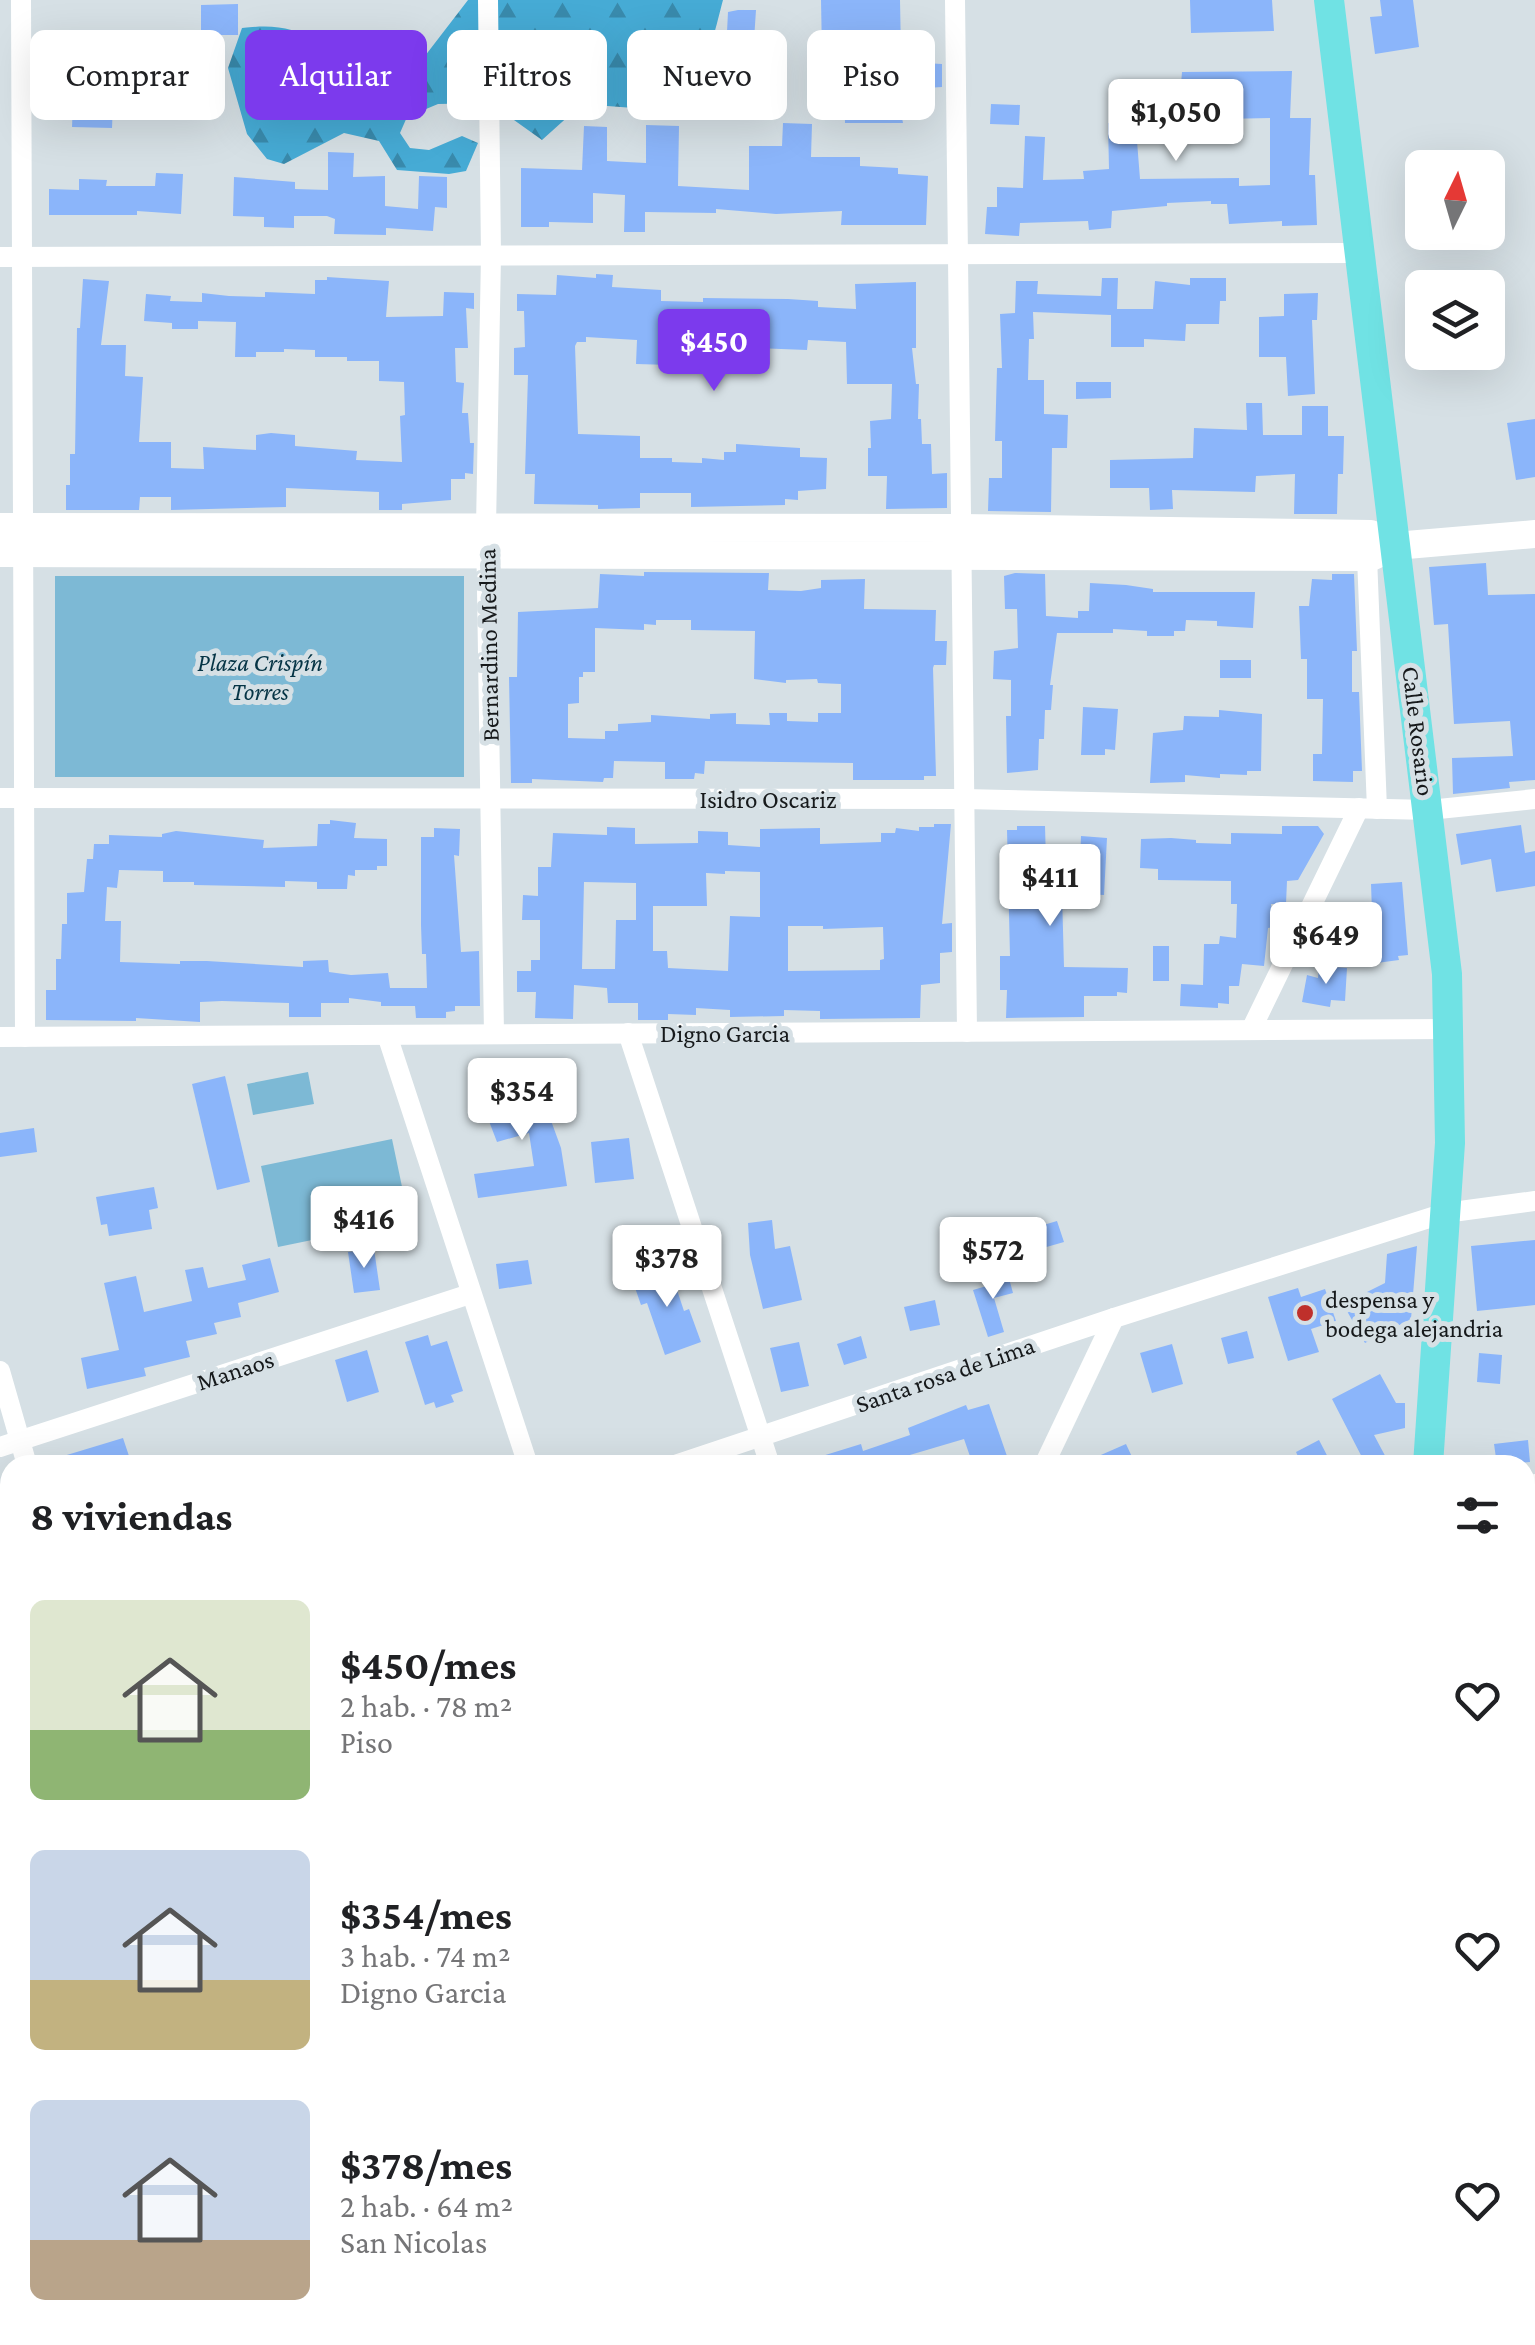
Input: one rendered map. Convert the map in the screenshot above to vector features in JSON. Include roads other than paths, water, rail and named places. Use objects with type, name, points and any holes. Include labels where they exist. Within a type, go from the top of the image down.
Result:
[{"type":"main road","name":"Calle Rosario","points":[[1329,0],[1360,253],[1381,551],[1408,647],[1429,810],[1450,1029],[1451,1126],[1429,1455]]},
{"type":"street","points":[[21,0],[11,257],[12,540],[24,798],[25,1037]]},
{"type":"street","name":"Bernardino Medina","points":[[488,0],[491,255],[487,541],[494,1034]]},
{"type":"street","points":[[955,0],[967,1032]]},
{"type":"street","points":[[11,257],[1360,253]]},
{"type":"street","points":[[12,540],[961,541],[1371,534],[1381,551],[1371,649],[1368,808],[1251,1030]]},
{"type":"street","points":[[1381,551],[1535,534]]},
{"type":"street","points":[[1371,649],[1408,647]]},
{"type":"street","name":"Isidro Oscariz","points":[[0,798],[964,799],[1429,810],[1535,799]]},
{"type":"street","name":"Digno Garcia","points":[[0,1037],[1450,1029]]},
{"type":"street","points":[[628,1034],[767,1455]]},
{"type":"street","points":[[386,1035],[525,1455]]},
{"type":"street","name":"Santa rosa de Lima","points":[[704,1455],[1445,1213],[1535,1201]]},
{"type":"street","name":"Manaos","points":[[9,1444],[470,1294]]},
{"type":"street","points":[[1049,1455],[1114,1318]]},
{"type":"street","points":[[0,1371],[9,1444]]},
{"type":"place","name":"despensa y bodega alejandria","points":[[1305,1313]]},
{"type":"park label","name":"Plaza Crispín Torres","points":[[260,676]]}]
